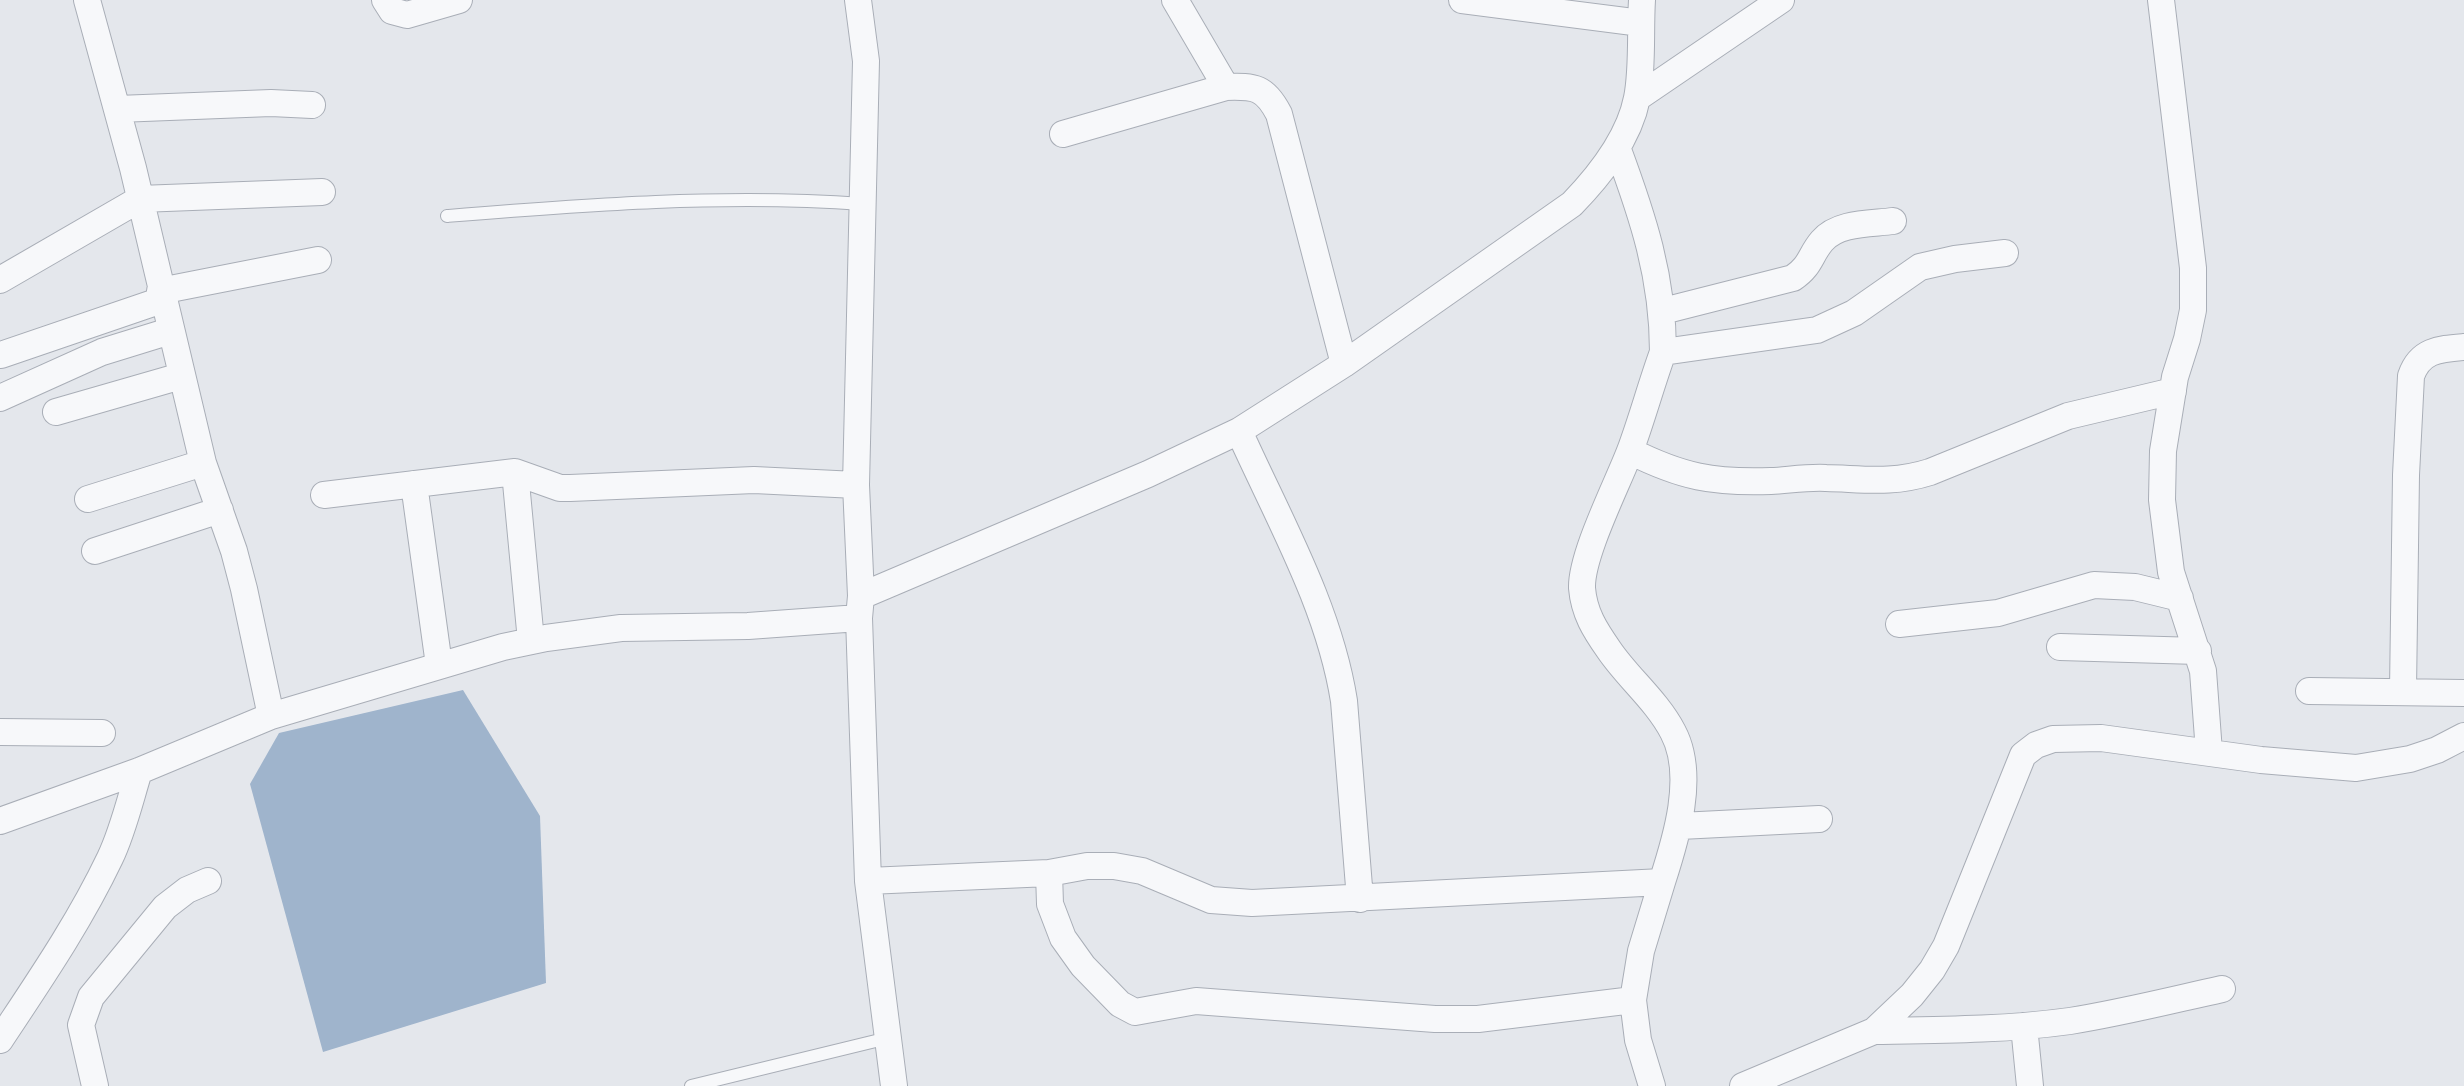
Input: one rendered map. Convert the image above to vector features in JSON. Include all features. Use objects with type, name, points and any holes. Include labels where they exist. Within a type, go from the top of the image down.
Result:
[{"type":"street","points":[[87,0],[118,109],[161,296],[203,463],[244,589],[271,716]]},
{"type":"street","points":[[385,0],[392,11],[407,15],[459,0]]},
{"type":"street","points":[[858,0],[866,61],[856,485],[868,881],[894,1086]]},
{"type":"street","points":[[1174,0],[1226,87]]},
{"type":"street","points":[[0,821],[139,771],[271,716],[439,665],[531,641],[621,628],[748,626],[860,607],[1239,431],[1344,364],[1572,204],[1597,179],[1617,147],[1637,98],[1641,12],[1462,0]]},
{"type":"street","points":[[1637,98],[1781,0]]},
{"type":"street","points":[[2161,0],[2193,268],[2193,310],[2173,391],[2163,451],[2162,500],[2171,572],[2203,671],[2209,752]]},
{"type":"street","points":[[1063,134],[1226,87],[1249,86],[1262,91],[1270,98],[1279,114],[1344,364]]},
{"type":"street","points":[[118,109],[271,103],[312,105]]},
{"type":"street","points":[[1617,147],[1646,229],[1663,311],[1663,352],[1630,451],[1612,491],[1587,563],[1582,585],[1584,603],[1590,622],[1624,672],[1674,732],[1682,766],[1680,826],[1641,951],[1633,1000],[1638,1040],[1652,1086]]},
{"type":"street","points":[[0,280],[140,199],[322,192]]},
{"type":"street","points":[[1663,311],[1793,278],[1804,270],[1821,242],[1830,234],[1851,226],[1893,221]]},
{"type":"street","points":[[1663,352],[1817,330],[1854,313],[1920,267],[1955,259],[2005,253]]},
{"type":"street","points":[[1,355],[161,296],[318,260]]},
{"type":"street","points":[[0,398],[102,352],[170,332]]},
{"type":"street","points":[[2403,690],[2406,475],[2411,376],[2415,364],[2430,352],[2464,346]]},
{"type":"street","points":[[56,412],[181,376]]},
{"type":"street","points":[[1630,451],[1667,470],[1723,481],[1824,478],[1884,482],[1908,479],[1930,472],[2068,416],[2173,391]]},
{"type":"street","points":[[1239,431],[1308,584],[1340,671],[1360,899]]},
{"type":"street","points":[[88,499],[203,463]]},
{"type":"street","points":[[324,495],[515,472],[526,474],[560,488],[753,480],[856,485]]},
{"type":"street","points":[[515,472],[531,641]]},
{"type":"street","points":[[414,484],[439,665]]},
{"type":"street","points":[[95,551],[220,510]]},
{"type":"street","points":[[1899,624],[1998,613],[2094,585],[2135,587],[2180,598]]},
{"type":"street","points":[[2060,647],[2198,651]]},
{"type":"street","points":[[2309,691],[2403,690],[2464,693]]},
{"type":"street","points":[[0,732],[102,733]]},
{"type":"street","points":[[1743,1086],[1874,1031],[1912,995],[1932,970],[1946,946],[2023,755],[2036,745],[2053,739],[2101,738],[2356,768],[2410,759],[2437,750],[2464,736]]},
{"type":"street","points":[[0,1040],[67,939],[92,893],[111,856],[139,771]]},
{"type":"street","points":[[1680,826],[1819,819]]},
{"type":"street","points":[[868,881],[1049,873],[1087,866],[1114,866],[1142,871],[1211,900],[1229,903],[1360,899],[1662,882]]},
{"type":"street","points":[[1049,873],[1050,904],[1063,938],[1083,966],[1119,1004],[1135,1012],[1196,1001],[1435,1019],[1478,1019],[1633,1000]]},
{"type":"street","points":[[95,1086],[81,1025],[91,997],[165,907],[187,890],[208,881]]},
{"type":"street","points":[[1874,1031],[1972,1030],[2024,1026],[2136,1009],[2222,988]]},
{"type":"street","points":[[2024,1026],[2030,1086]]},
{"type":"lane","points":[[447,216],[639,202],[726,199],[785,198],[863,204]]},
{"type":"lane","points":[[691,1086],[888,1038]]},
{"type":"water","points":[[463,690],[540,816],[546,983],[323,1052],[250,784],[279,733]]}]
